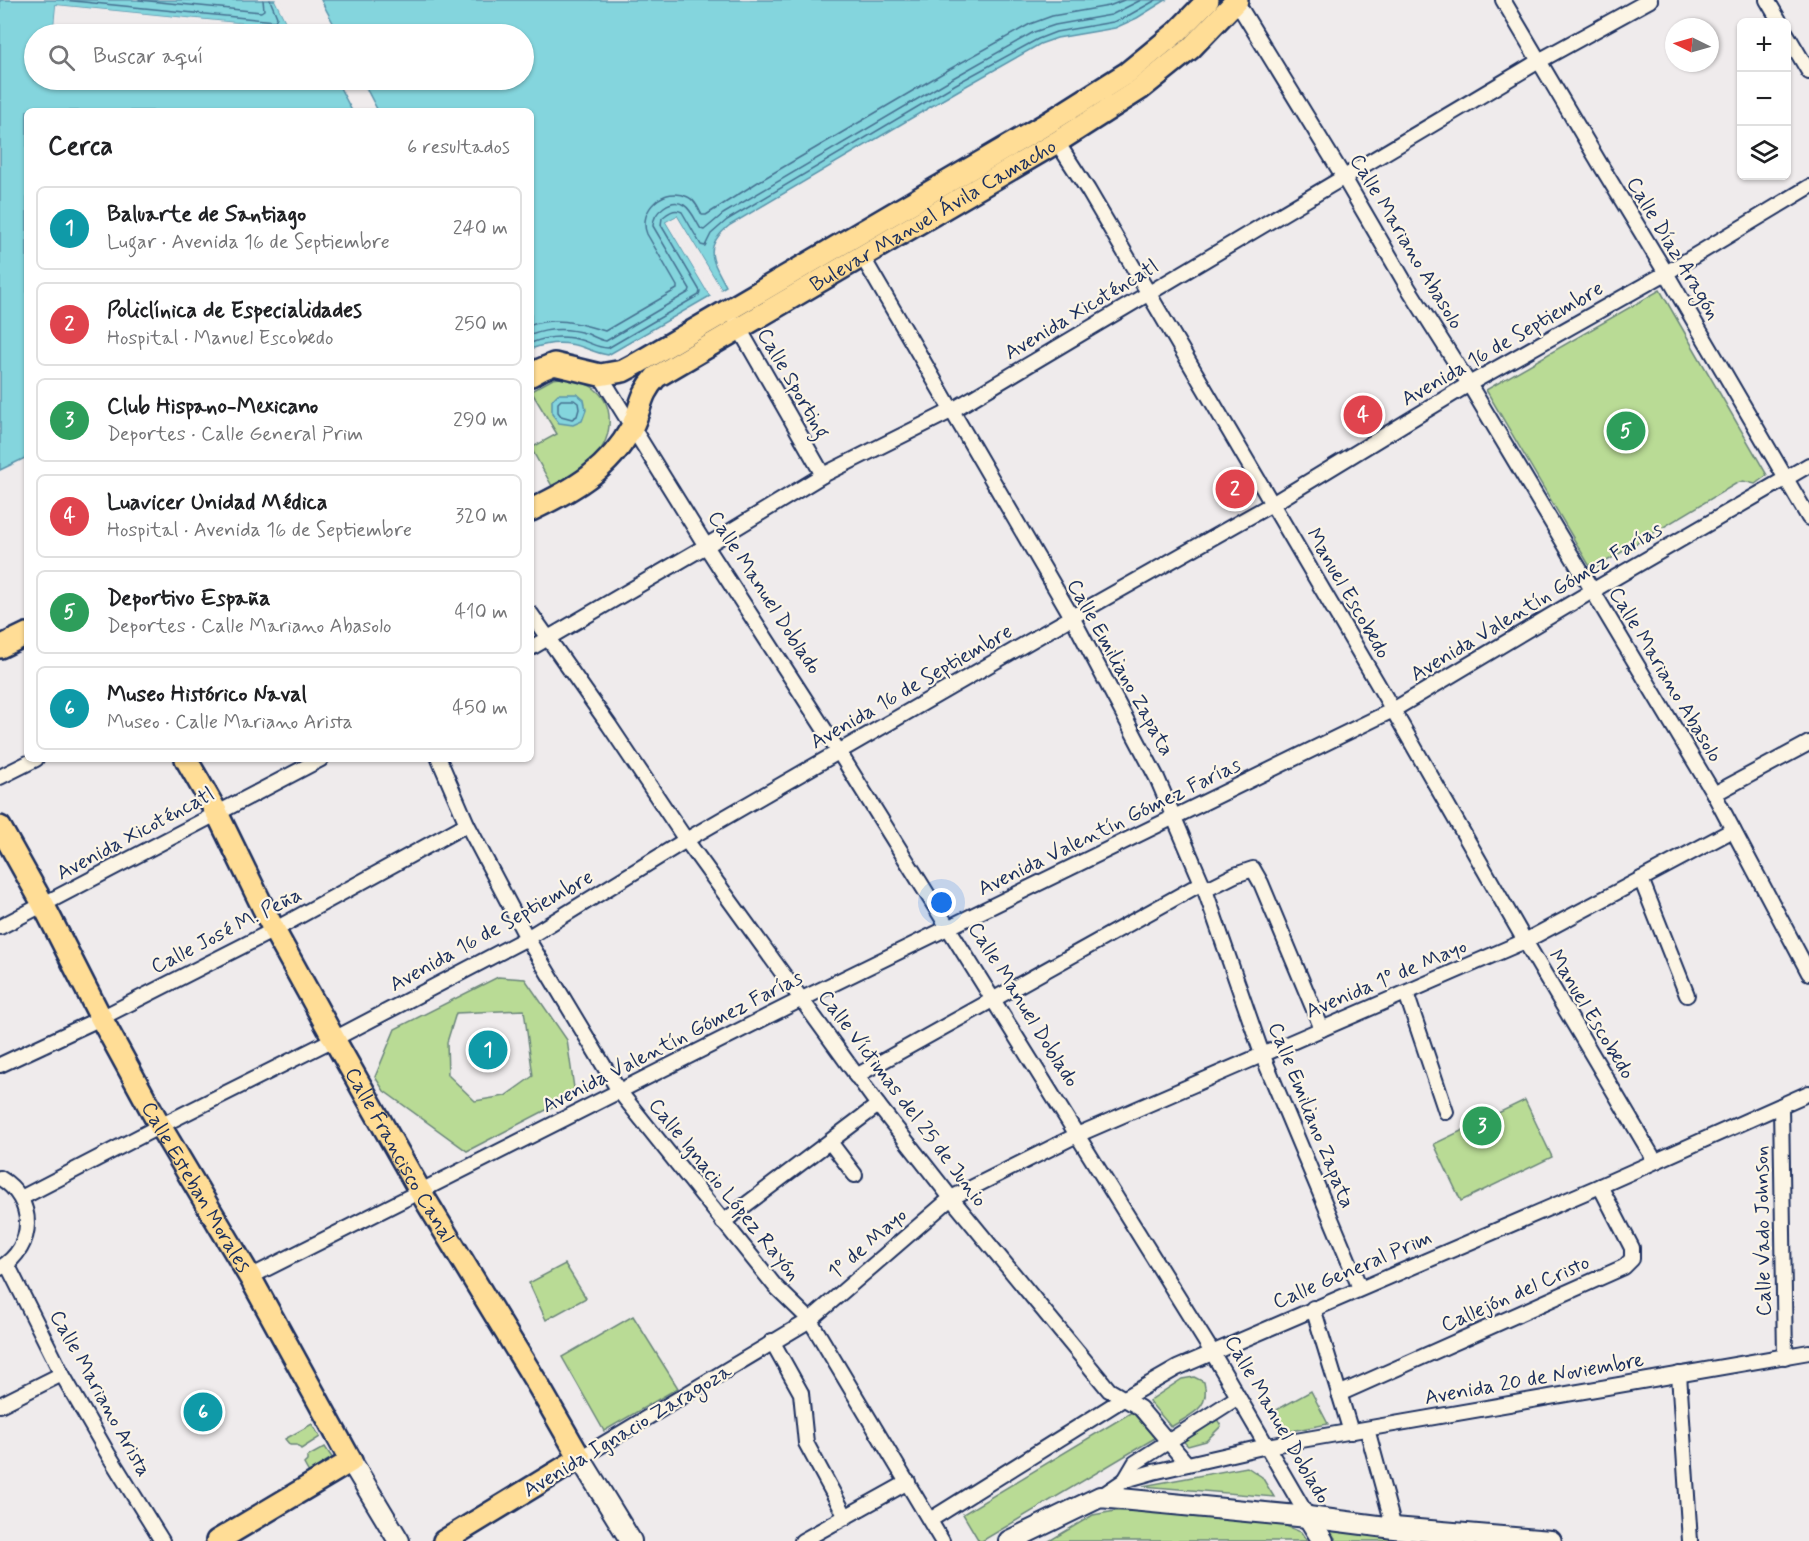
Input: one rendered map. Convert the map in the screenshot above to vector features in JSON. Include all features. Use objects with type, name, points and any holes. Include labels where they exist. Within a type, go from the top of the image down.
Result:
[{"type":"main road","name":"Bulevar Manuel Ávila Camacho","points":[[534,509],[590,478],[633,425],[645,389],[656,377],[734,320],[1127,73],[1177,32],[1208,0]]},
{"type":"main road","name":"Bulevar Manuel Ávila Camacho","points":[[600,375],[623,371],[734,320],[862,256],[1057,142],[1140,89],[1191,48],[1237,0]]},
{"type":"main road","points":[[534,373],[554,364],[600,375]]},
{"type":"main road","points":[[0,647],[24,635]]},
{"type":"main road","name":"Calle Francisco Canal","points":[[188,762],[217,813],[274,930],[420,1191],[631,1541]]},
{"type":"main road","name":"Calle Esteban Morales","points":[[0,827],[160,1126],[250,1277],[351,1461],[399,1541]]},
{"type":"main road","name":"Avenida Ignacio Zaragoza","points":[[444,1541],[580,1458]]},
{"type":"main road","points":[[217,1541],[351,1461]]},
{"type":"main road","points":[[1009,1541],[1100,1497],[1308,1517],[1394,1528],[1551,1541]]},
{"type":"main road","name":"Calle Manuel Doblado","points":[[1308,1517],[1323,1541]]},
{"type":"street","name":"Calle Mariano Abasolo","points":[[1237,0],[1714,794],[1809,972]]},
{"type":"street","name":"Calle Díaz Aragón","points":[[1503,0],[1809,519]]},
{"type":"street","name":"Avenida Xicoténcatl","points":[[534,646],[823,475],[951,411],[1343,176],[1539,61],[1650,0]]},
{"type":"street","points":[[1767,0],[1778,18]]},
{"type":"street","points":[[1791,41],[1809,72]]},
{"type":"street","name":"Manuel Escobedo","points":[[1057,142],[1393,710],[1525,941],[1655,1161]]},
{"type":"street","name":"Avenida 16 de Septiembre","points":[[21,1198],[527,938],[686,840],[1272,504],[1469,384],[1666,273],[1809,187]]},
{"type":"street","name":"Calle Emiliano Zapata","points":[[862,256],[1072,617],[1157,778],[1204,887],[1262,1054],[1360,1288]]},
{"type":"street","name":"Calle Sporting","points":[[734,320],[823,475]]},
{"type":"street","name":"Calle Manuel Doblado","points":[[600,375],[949,927],[1212,1352],[1308,1517]]},
{"type":"street","name":"Avenida Valentín Gómez Farías","points":[[250,1277],[802,999],[1393,710],[1809,465]]},
{"type":"street","name":"Calle Víctimas del 25 de Junio","points":[[534,618],[686,840],[878,1105],[951,1198],[1109,1390],[1140,1408],[1187,1464]]},
{"type":"street","points":[[1714,794],[1809,743]]},
{"type":"street","points":[[0,777],[30,762]]},
{"type":"street","name":"Avenida Xicoténcatl","points":[[0,927],[315,762]]},
{"type":"street","name":"Calle Ignacio López Rayón","points":[[440,762],[467,824],[527,938],[619,1091],[775,1286],[810,1320],[942,1541]]},
{"type":"street","name":"Calle José M. Peña","points":[[0,1065],[101,1018],[274,930],[467,824]]},
{"type":"street","name":"Avenida 1º de Mayo","points":[[951,1198],[1077,1135],[1525,941],[1733,830]]},
{"type":"street","points":[[856,1076],[1204,887],[1253,869],[1262,883],[1322,1029]]},
{"type":"street","points":[[1641,879],[1687,995]]},
{"type":"street","points":[[1406,993],[1446,1112]]},
{"type":"street","name":"Calle General Prim","points":[[930,1520],[1123,1399],[1177,1368],[1600,1186],[1809,1093]]},
{"type":"street","points":[[723,1222],[878,1105]]},
{"type":"street","name":"Calle Vado Johnson","points":[[1781,1106],[1785,1357]]},
{"type":"street","points":[[830,1142],[855,1175]]},
{"type":"street","points":[[0,1178],[15,1189],[21,1198],[27,1221],[22,1245],[16,1255],[4,1266]]},
{"type":"street","name":"Callejón del Cristo","points":[[1339,1394],[1624,1267],[1632,1260],[1632,1248],[1600,1186]]},
{"type":"street","name":"1º de Mayo","points":[[810,1320],[951,1198]]},
{"type":"street","name":"Calle Mariano Arista","points":[[4,1266],[62,1374],[162,1541]]},
{"type":"street","points":[[1313,1308],[1351,1432]]},
{"type":"street","name":"Avenida Ignacio Zaragoza","points":[[580,1458],[810,1320]]},
{"type":"street","points":[[772,1341],[801,1393],[806,1443],[846,1517]]},
{"type":"street","name":"Avenida 20 de Noviembre","points":[[1125,1480],[1267,1446],[1809,1352]]},
{"type":"street","points":[[0,1405],[62,1374]]},
{"type":"street","points":[[1679,1374],[1690,1541]]},
{"type":"street","points":[[1100,1497],[1125,1480],[1135,1463],[1238,1397]]},
{"type":"street","points":[[1367,1429],[1394,1528]]},
{"type":"street","points":[[802,1541],[820,1537],[846,1517],[908,1482]]},
{"type":"green space","points":[[1660,290],[1767,475],[1755,484],[1743,481],[1737,483],[1592,570],[1486,390]]},
{"type":"green space","points":[[553,379],[577,381],[592,387],[605,402],[609,420],[606,440],[591,462],[552,486],[534,453],[534,446],[557,434],[534,396],[534,389]]},
{"type":"green space","points":[[498,977],[525,979],[567,1040],[575,1095],[467,1151],[384,1091],[375,1077],[395,1029]],"holes":[[[524,1010],[533,1076],[505,1096],[475,1101],[448,1075],[447,1042],[456,1013]]]},
{"type":"green space","points":[[1525,1100],[1552,1157],[1461,1201],[1434,1144]]},
{"type":"green space","points":[[565,1264],[586,1298],[546,1320],[529,1283]]},
{"type":"green space","points":[[633,1316],[678,1388],[604,1431],[562,1357]]},
{"type":"green space","points":[[1194,1377],[1204,1382],[1205,1399],[1198,1410],[1171,1427],[1149,1401],[1182,1379]]},
{"type":"green space","points":[[1311,1391],[1328,1424],[1281,1433],[1271,1413]]},
{"type":"green space","points":[[1132,1412],[1155,1438],[979,1541],[963,1514]]},
{"type":"green space","points":[[1217,1419],[1221,1426],[1206,1441],[1188,1446],[1182,1440]]},
{"type":"green space","points":[[312,1424],[320,1437],[301,1449],[297,1445],[290,1445],[285,1439]]},
{"type":"green space","points":[[325,1447],[333,1459],[309,1473],[304,1464],[307,1457]]},
{"type":"green space","points":[[1247,1467],[1262,1477],[1274,1497],[1143,1486]]},
{"type":"green space","points":[[1115,1511],[1147,1511],[1276,1522],[1301,1532],[1307,1541],[1049,1541],[1093,1515]]},
{"type":"green space","points":[[1330,1531],[1442,1541],[1337,1541]]},
{"type":"water","points":[[0,0],[275,0],[287,24],[248,24],[56,5],[54,24],[24,24],[24,90],[341,90],[350,108],[24,108],[24,458],[0,470]]},
{"type":"water","points":[[321,0],[1166,0],[1137,18],[1115,28],[1057,38],[1040,44],[730,225],[716,240],[712,254],[726,286],[721,289],[677,216],[666,222],[710,296],[608,355],[564,343],[534,348],[534,108],[376,108],[367,90],[534,90],[534,24],[334,24]]},
{"type":"water","points":[[558,394],[577,394],[584,400],[586,410],[582,421],[573,425],[559,423],[552,414],[552,400]]},
{"type":"pier","points":[[275,0],[279,0],[291,24],[287,24]]},
{"type":"pier","points":[[56,5],[248,24],[217,24],[58,9],[57,24],[54,24]]},
{"type":"pier","points":[[677,216],[721,289],[718,291],[676,220],[670,223],[712,294],[710,296],[666,222]]},
{"type":"place","name":"Luavicer Unidad Médica","points":[[1363,415]]},
{"type":"place","name":"Deportivo España","points":[[1626,431]]},
{"type":"place","name":"Policlínica de Especialidades","points":[[1235,489]]},
{"type":"place","name":"Baluarte de Santiago","points":[[488,1050]]},
{"type":"place","name":"Club Hispano-Mexicano","points":[[1482,1126]]},
{"type":"place","name":"Museo Histórico Naval","points":[[203,1412]]}]
